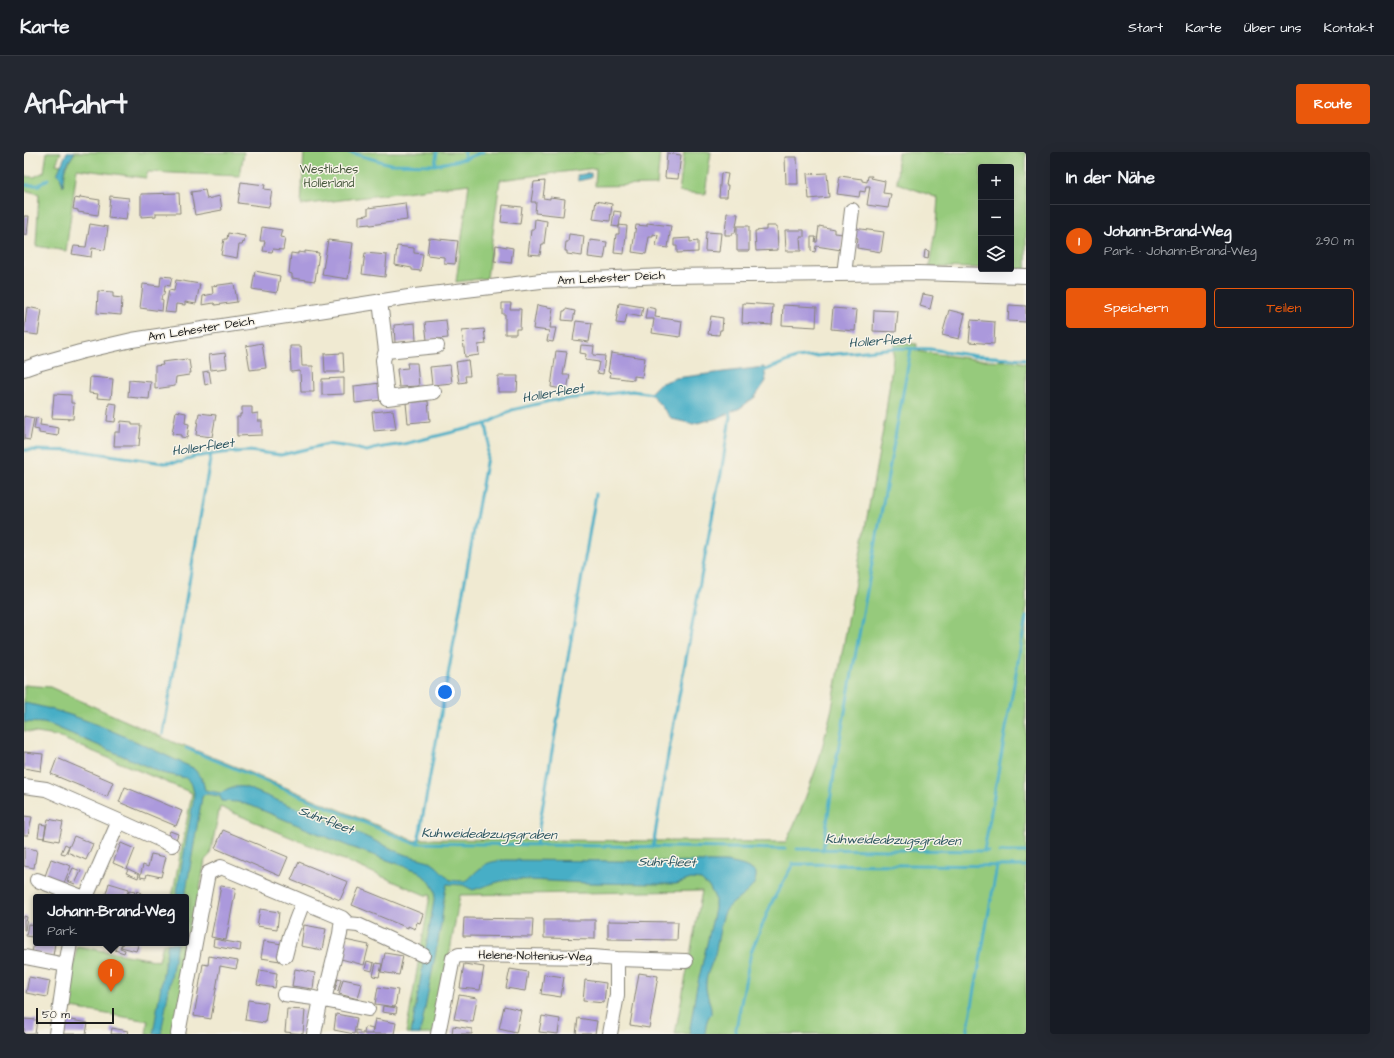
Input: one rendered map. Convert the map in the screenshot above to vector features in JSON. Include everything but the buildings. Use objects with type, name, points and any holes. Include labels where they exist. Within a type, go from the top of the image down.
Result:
[{"type":"street","points":[[844,274],[852,210]]},
{"type":"street","name":"Am Lehester Deich","points":[[24,369],[80,352],[132,340],[380,301],[541,282],[665,276],[916,273],[1026,276]]},
{"type":"street","points":[[380,301],[386,351],[383,360],[387,398],[434,392]]},
{"type":"street","points":[[386,351],[437,346]]},
{"type":"street","points":[[24,786],[46,789],[172,845]]},
{"type":"street","points":[[87,894],[119,821]]},
{"type":"street","points":[[178,1034],[208,874],[221,867],[342,918],[348,924],[358,925],[424,955]]},
{"type":"street","points":[[37,880],[74,894]]},
{"type":"street","points":[[285,956],[290,936],[303,902]]},
{"type":"street","points":[[314,1034],[320,1004],[324,1000],[340,934],[342,918]]},
{"type":"street","points":[[56,1034],[69,946]]},
{"type":"street","name":"Helene-Noltenius-Weg","points":[[438,1034],[452,958],[459,955],[593,957],[686,961]]},
{"type":"street","points":[[25,957],[66,965]]},
{"type":"street","points":[[610,1034],[617,995],[617,959]]},
{"type":"street","points":[[284,994],[368,1009]]},
{"type":"green space","points":[[47,152],[61,152],[56,164],[66,166],[75,152],[244,152],[240,176],[148,172],[146,178],[77,169],[66,251],[36,246],[39,194],[24,190],[24,176],[34,177],[44,172]]},
{"type":"green space","name":"Westliches Hollerland","points":[[304,152],[660,152],[657,185],[595,186],[596,168],[500,180],[487,278],[456,282],[469,184],[301,205]]},
{"type":"green space","points":[[684,152],[711,152],[705,194],[679,192]]},
{"type":"green space","points":[[898,152],[1026,152],[1026,270],[1014,269],[1014,164],[978,164],[978,268],[929,267],[936,225],[938,198],[897,183]]},
{"type":"green space","points":[[895,343],[917,344],[916,351],[980,360],[1015,361],[1026,363],[1026,1034],[675,1034],[702,891],[460,895],[435,1034],[406,1034],[430,895],[425,895],[220,807],[210,855],[205,860],[175,1034],[146,1034],[148,1021],[66,1007],[77,946],[159,961],[162,946],[189,946],[189,894],[173,894],[192,793],[56,736],[24,731],[24,685],[50,687],[182,746],[183,745],[415,841],[421,839],[786,842],[802,807],[819,760],[832,708],[885,419]]},
{"type":"water","points":[[67,152],[75,152],[66,166],[63,186],[60,176],[57,174]]},
{"type":"water","points":[[591,173],[591,178],[578,181],[577,175]]},
{"type":"water","points":[[764,367],[766,381],[755,397],[740,408],[718,418],[693,424],[672,419],[650,393],[659,384],[676,378]]},
{"type":"water","name":"Suhrfleet","points":[[24,703],[68,714],[131,739],[193,768],[202,778],[205,790],[221,793],[232,787],[245,787],[362,835],[403,854],[429,861],[450,880],[463,881],[469,879],[485,865],[506,860],[726,862],[749,868],[756,873],[756,880],[749,890],[725,912],[715,954],[707,976],[706,988],[711,1014],[707,1021],[705,1034],[689,1034],[696,991],[715,909],[715,898],[710,888],[701,880],[691,879],[676,884],[657,884],[587,883],[510,879],[473,890],[463,885],[447,884],[441,925],[420,1034],[411,1034],[435,895],[435,891],[430,882],[418,871],[348,846],[252,806],[238,802],[221,801],[220,796],[205,794],[202,797],[186,894],[177,894],[194,793],[192,785],[186,778],[162,773],[51,725],[24,722]]},
{"type":"water","points":[[168,946],[176,946],[161,1034],[153,1034]]},
{"type":"waterway","points":[[348,152],[390,164],[435,165],[464,159],[483,152]]},
{"type":"waterway","points":[[435,165],[437,152]]},
{"type":"waterway","points":[[464,159],[465,152]]},
{"type":"waterway","points":[[24,185],[39,185],[48,179]]},
{"type":"waterway","name":"Hollerfleet","points":[[763,371],[796,358],[895,348],[930,349],[977,356],[1026,359]]},
{"type":"waterway","points":[[823,850],[835,767],[911,349]]},
{"type":"waterway","name":"Hollerfleet","points":[[24,450],[82,451],[164,463],[182,462],[193,457],[221,453],[249,451],[281,455],[328,444],[367,451],[404,444],[486,424],[512,410],[550,401],[632,391],[653,394]]},
{"type":"waterway","points":[[653,847],[666,766],[721,474],[730,417],[729,410]]},
{"type":"waterway","points":[[418,843],[487,457],[489,441],[486,424]]},
{"type":"waterway","points":[[163,734],[211,454]]},
{"type":"waterway","points":[[536,845],[596,494]]},
{"type":"waterway","points":[[984,851],[1026,617]]},
{"type":"waterway","name":"Kuhweideabzugsgraben","points":[[186,748],[411,842],[785,849]]},
{"type":"waterway","name":"Kuhweideabzugsgraben","points":[[797,849],[988,851]]},
{"type":"waterway","name":"Kuhweideabzugsgraben","points":[[1000,852],[1026,852]]},
{"type":"waterway","points":[[735,1034],[751,952],[772,902],[793,864],[1026,866]]},
{"type":"waterway","points":[[967,1034],[997,866]]},
{"type":"place","name":"Johann-Brand-Weg","points":[[111,992]]}]
